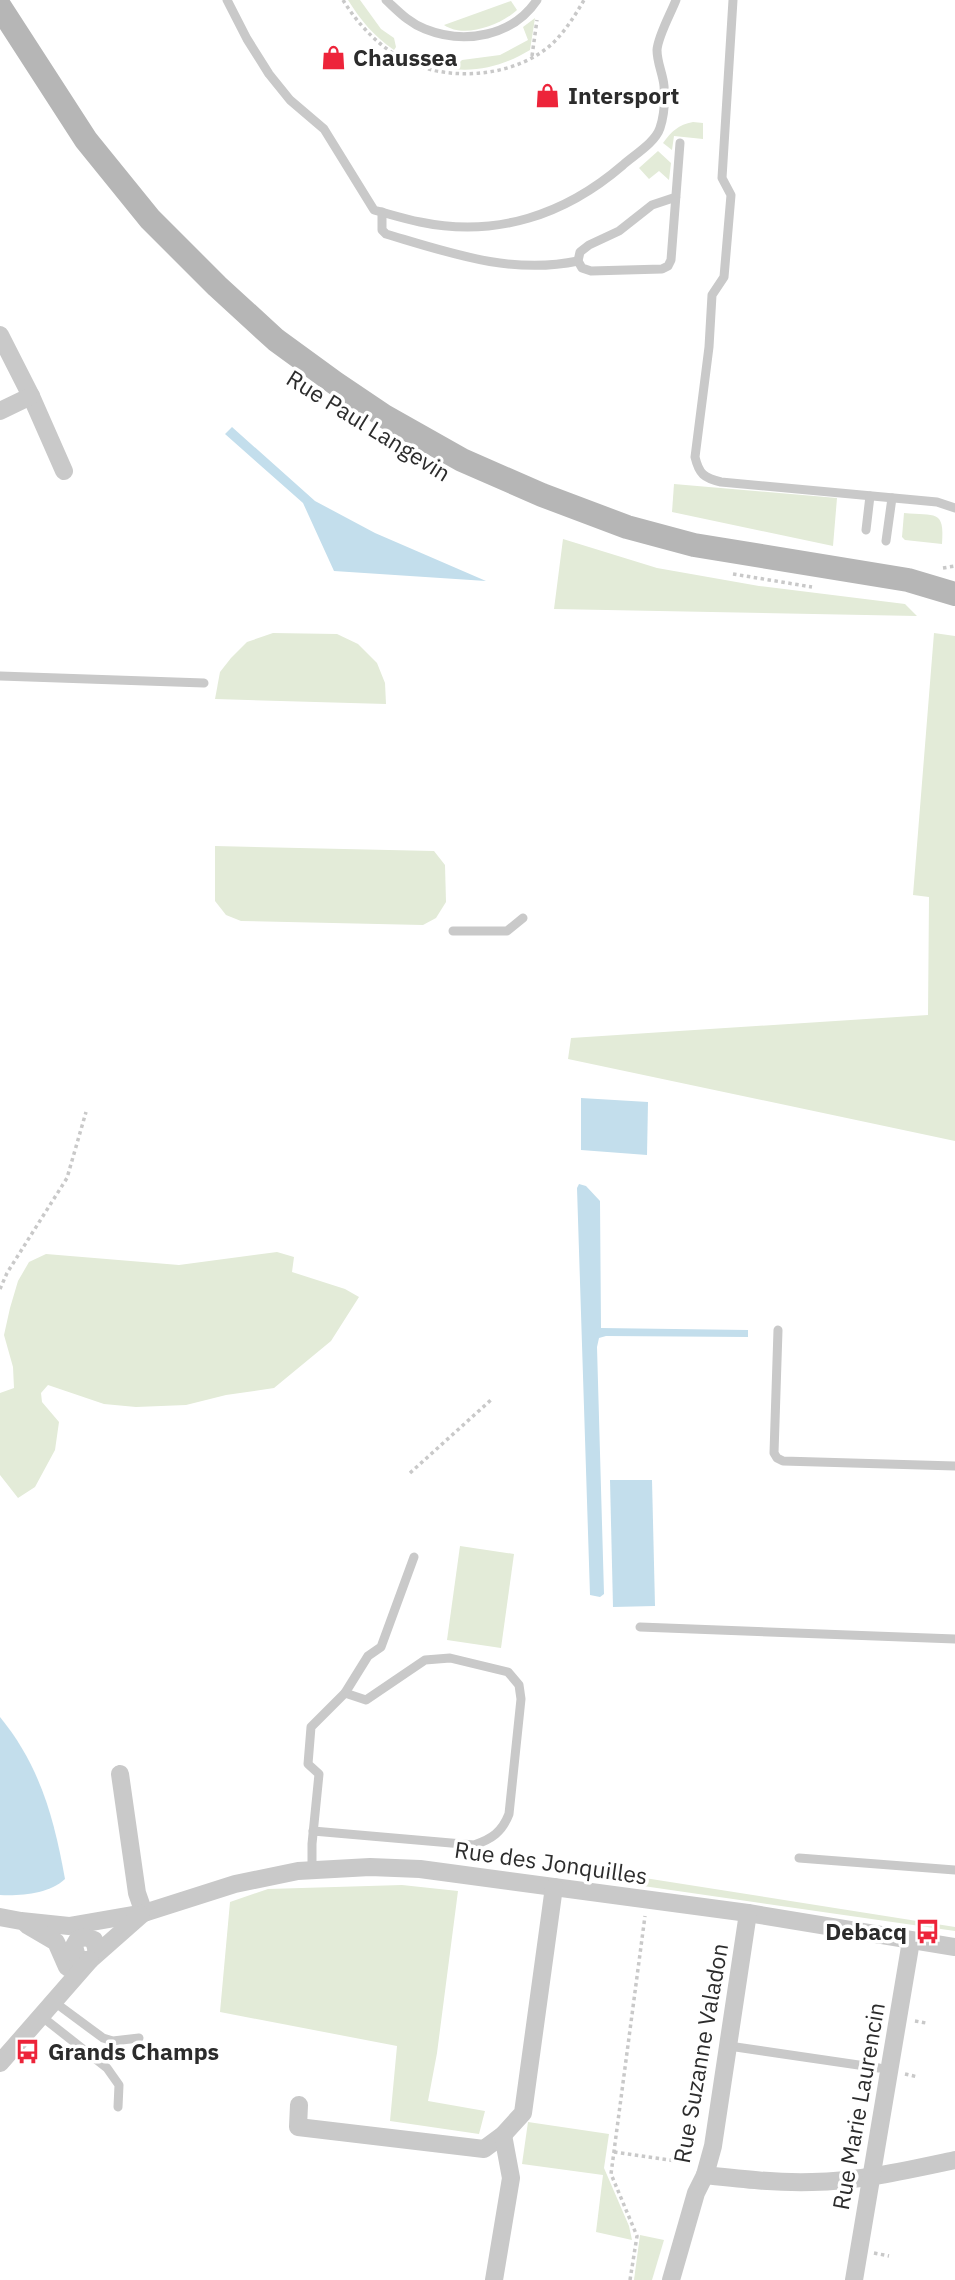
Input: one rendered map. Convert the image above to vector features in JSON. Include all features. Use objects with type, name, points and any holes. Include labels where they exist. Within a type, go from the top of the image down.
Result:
[{"type":"main road","name":"Rue Paul Langevin","points":[[9,0],[31,53]]},
{"type":"main road","name":"Rue Paul Langevin","points":[[0,7],[86,140],[150,219],[276,340],[384,416],[462,460],[542,495],[627,527],[694,545],[908,580],[939,582]]},
{"type":"street","points":[[0,335],[65,471]]},
{"type":"street","points":[[0,411],[31,396]]},
{"type":"street","points":[[120,1774],[136,1893],[144,1913]]},
{"type":"street","name":"Rue des Jonquilles","points":[[0,1917],[69,1926],[144,1913],[235,1884],[312,1870],[370,1867],[420,1869],[748,1913],[955,1947]]},
{"type":"street","points":[[299,2105],[298,2127],[484,2149],[503,2135],[523,2113],[554,1887]]},
{"type":"street","name":"Rue des Jonquilles","points":[[82,1951],[144,1913]]},
{"type":"street","name":"Rue Suzanne Valadon","points":[[671,2280],[696,2193],[699,2169],[719,2114],[748,1913]]},
{"type":"street","name":"Rue des Jonquilles","points":[[82,1951],[108,1920]]},
{"type":"street","points":[[0,2063],[56,1997],[82,1951],[56,1942],[21,1921]]},
{"type":"street","name":"Rue des Jonquilles","points":[[69,1926],[82,1951]]},
{"type":"street","name":"Rue Marie Laurencin","points":[[854,2280],[911,1941]]},
{"type":"street","points":[[494,2280],[511,2178],[503,2135]]},
{"type":"street","points":[[699,2169],[766,2181],[814,2182],[871,2177],[955,2160]]},
{"type":"lane","points":[[227,0],[269,75],[290,100],[324,129],[369,206],[374,210],[422,223],[444,225],[499,225],[538,217],[575,200],[609,177],[654,138],[660,130],[664,84],[659,69],[657,47],[676,0]]},
{"type":"lane","points":[[386,0],[402,16],[425,29],[465,37],[500,31],[527,15],[535,4]]},
{"type":"lane","points":[[733,0],[722,177],[731,195],[724,277],[712,295],[709,348],[695,457],[698,471],[706,478],[721,482],[937,502],[955,508]]},
{"type":"lane","points":[[676,197],[652,205],[619,231],[589,245],[580,252],[578,261],[582,268],[591,271],[668,266],[671,260],[676,197],[680,143]]},
{"type":"lane","points":[[382,212],[382,230],[386,234],[453,254],[521,267],[556,266],[578,261]]},
{"type":"lane","points":[[866,530],[870,496]]},
{"type":"lane","points":[[886,541],[891,498]]},
{"type":"lane","points":[[0,676],[204,683]]},
{"type":"lane","points":[[453,931],[508,931],[523,918]]},
{"type":"lane","points":[[778,1330],[774,1453],[777,1458],[783,1461],[955,1466]]},
{"type":"lane","points":[[312,1870],[319,1774],[308,1764],[311,1727],[345,1693],[368,1656],[381,1647],[414,1557]]},
{"type":"lane","points":[[640,1627],[955,1639]]},
{"type":"lane","points":[[313,1831],[474,1845],[489,1840],[499,1832],[509,1814],[521,1699],[519,1685],[508,1672],[450,1658],[425,1660],[366,1700],[345,1693]]},
{"type":"lane","points":[[799,1858],[955,1870]]},
{"type":"lane","points":[[56,1997],[103,2038],[113,2041],[139,2038]]},
{"type":"lane","points":[[41,2016],[107,2068],[119,2085],[118,2107]]},
{"type":"lane","points":[[729,2046],[879,2068]]},
{"type":"path","points":[[532,56],[535,4]]},
{"type":"path","points":[[939,582],[945,568],[955,566]]},
{"type":"path","points":[[722,572],[821,588]]},
{"type":"path","points":[[0,1289],[7,1273],[67,1178],[86,1112]]},
{"type":"path","points":[[410,1473],[492,1399]]},
{"type":"path","points":[[630,2280],[637,2236],[611,2174],[645,1916]]},
{"type":"path","points":[[614,2152],[699,2169]]},
{"type":"green space","points":[[348,0],[360,0],[381,29],[394,38],[394,50],[368,28]]},
{"type":"green space","points":[[511,1],[517,10],[492,25],[462,31],[444,25]]},
{"type":"green space","points":[[535,18],[530,50],[493,66],[453,69],[462,60],[500,55],[528,40],[523,27]]},
{"type":"green space","points":[[693,122],[703,123],[703,139],[674,136],[672,150],[663,143],[676,129]]},
{"type":"green space","points":[[658,151],[671,163],[669,180],[659,171],[649,179],[639,168]]},
{"type":"green space","points":[[674,484],[837,498],[833,546],[672,512]]},
{"type":"green space","points":[[904,513],[936,516],[942,525],[942,544],[905,540],[902,537]]},
{"type":"green space","points":[[563,539],[657,568],[759,586],[905,604],[917,616],[554,609]]},
{"type":"green space","points":[[273,633],[337,634],[358,644],[377,663],[385,683],[386,704],[215,699],[220,672],[231,658],[247,642]]},
{"type":"green space","points":[[934,633],[955,636],[955,1141],[568,1059],[571,1038],[928,1015],[929,897],[913,895]]},
{"type":"green space","points":[[215,846],[434,851],[445,865],[446,902],[436,918],[423,925],[241,921],[226,915],[215,901]]},
{"type":"green space","points":[[277,1252],[294,1257],[292,1272],[345,1289],[359,1297],[331,1341],[274,1388],[226,1395],[186,1405],[136,1407],[104,1404],[48,1385],[41,1393],[42,1402],[59,1422],[55,1450],[35,1487],[18,1498],[0,1475],[0,1393],[14,1388],[13,1367],[4,1335],[18,1281],[29,1262],[46,1254],[179,1265]]},
{"type":"green space","points":[[460,1546],[514,1554],[501,1648],[447,1640]]},
{"type":"green space","points":[[581,1868],[955,1927],[955,1931],[581,1877]]},
{"type":"green space","points":[[402,1885],[458,1891],[437,2053],[428,2101],[485,2111],[479,2134],[390,2121],[397,2046],[220,2012],[230,1902],[268,1889]]},
{"type":"green space","points":[[528,2122],[609,2134],[604,2168],[629,2226],[632,2240],[596,2232],[603,2175],[522,2164]]},
{"type":"green space","points":[[640,2235],[664,2240],[652,2280],[634,2280]]},
{"type":"water","points":[[232,427],[315,501],[375,533],[486,581],[334,571],[303,503],[225,434]]},
{"type":"water","points":[[581,1098],[648,1102],[647,1155],[581,1150]]},
{"type":"water","points":[[579,1184],[586,1186],[600,1201],[601,1328],[748,1330],[748,1337],[599,1338],[597,1347],[604,1594],[600,1597],[590,1595],[577,1188]]},
{"type":"water","points":[[610,1480],[652,1480],[655,1606],[613,1607]]},
{"type":"water","points":[[0,1717],[35,1774],[50,1814],[61,1857],[65,1879],[51,1888],[34,1893],[0,1895]]},
{"type":"place","name":"Chaussea","points":[[333,57]]},
{"type":"place","name":"Intersport","points":[[548,95]]},
{"type":"place","name":"Debacq","points":[[927,1931]]},
{"type":"place","name":"Grands Champs","points":[[28,2051]]}]
